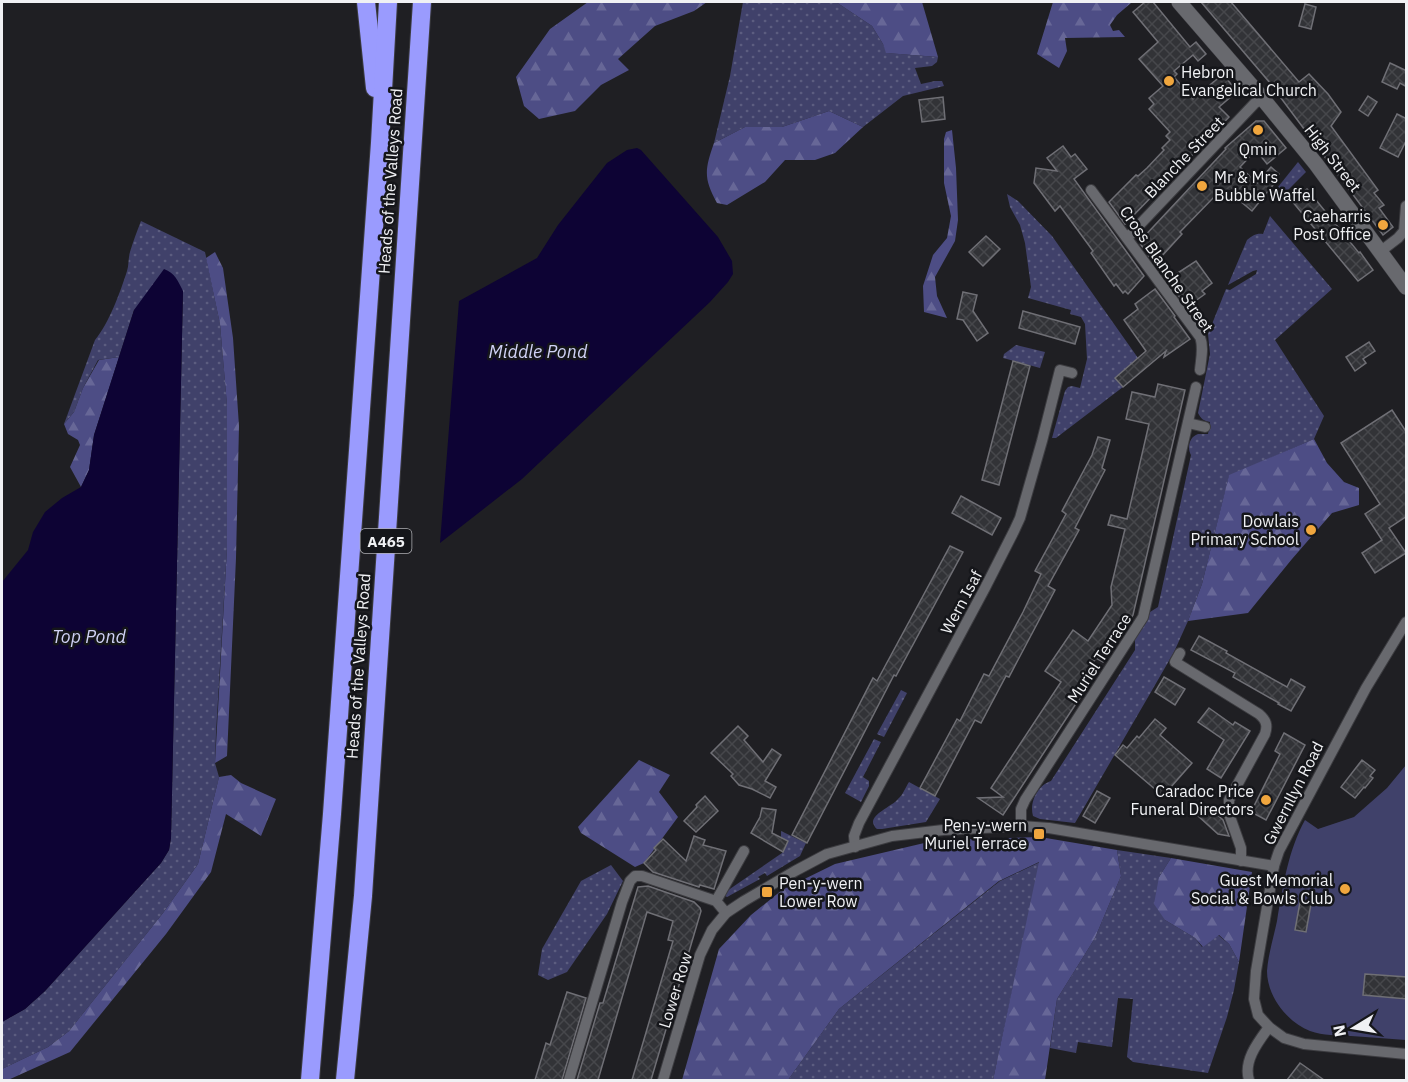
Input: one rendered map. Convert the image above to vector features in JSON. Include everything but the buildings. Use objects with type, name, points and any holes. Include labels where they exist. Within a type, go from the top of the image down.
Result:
[{"type":"highway","points":[[366,2],[380,143]]},
{"type":"highway","name":"Heads of the Valleys Road","points":[[310,1080],[334,791],[388,2]]},
{"type":"highway","name":"Heads of the Valleys Road","points":[[345,1080],[363,896],[422,2]]},
{"type":"street","name":"High Street","points":[[1179,2],[1316,164],[1407,287]]},
{"type":"street","name":"Blanche Street","points":[[1128,237],[1256,103],[1263,99]]},
{"type":"street","name":"Cross Blanche Street","points":[[1091,190],[1200,337],[1202,342],[1200,370]]},
{"type":"street","points":[[1381,251],[1404,231],[1407,206]]},
{"type":"street","name":"Wern Isaf","points":[[855,847],[854,836],[860,823],[1020,518],[1060,370],[1072,374]]},
{"type":"street","name":"Muriel Terrace","points":[[1021,826],[1021,809],[1025,800],[1143,616],[1196,387]]},
{"type":"street","points":[[1188,423],[1205,427]]},
{"type":"street","name":"Gwernllyn Road","points":[[1269,1027],[1258,1015],[1254,999],[1256,972],[1274,866],[1283,842],[1360,698],[1407,622]]},
{"type":"street","points":[[1180,653],[1176,662],[1259,714],[1267,727],[1229,800],[1230,814],[1241,848],[1241,861]]},
{"type":"street","points":[[569,1080],[622,902],[630,881],[635,876],[642,876],[716,901],[726,913],[827,854],[892,836],[930,831],[1021,826],[1049,828],[1274,866]]},
{"type":"street","points":[[716,901],[744,851]]},
{"type":"street","name":"Lower Row","points":[[663,1080],[700,955],[712,930],[726,913]]},
{"type":"street","points":[[1249,1080],[1247,1074],[1250,1057],[1269,1027],[1284,1038],[1304,1044],[1407,1054]]},
{"type":"shaded area","points":[[743,2],[836,2],[872,26],[887,53],[938,57],[937,62],[932,66],[915,68],[921,84],[942,81],[944,86],[903,96],[863,127],[829,111],[782,127],[745,127],[714,143],[730,76]]},
{"type":"shaded area","points":[[1298,162],[1306,172],[1284,194],[1278,187]]},
{"type":"shaded area","points":[[1007,194],[1018,201],[1052,236],[1138,358],[1115,378],[1123,387],[1056,438],[1052,438],[1065,391],[1072,386],[1080,388],[1087,359],[1085,324],[1081,317],[1070,314],[1071,310],[1028,298],[1031,287],[1025,243]]},
{"type":"shaded area","points":[[1270,216],[1332,289],[1275,340],[1324,416],[1314,439],[1229,476],[1202,584],[1174,652],[1075,823],[1040,819],[1033,816],[1032,811],[1036,795],[1042,786],[1051,781],[1135,650],[1135,639],[1150,612],[1158,607],[1191,455],[1190,443],[1195,435],[1208,434],[1210,422],[1200,417],[1198,413],[1210,354],[1208,334],[1226,289],[1230,290],[1256,274],[1257,270],[1228,285],[1247,240],[1254,235],[1263,234]]},
{"type":"shaded area","points":[[141,221],[205,252],[220,324],[227,405],[227,548],[216,733],[215,763],[219,777],[198,864],[163,913],[69,1031],[48,1047],[2,1069],[2,1022],[25,1009],[45,991],[161,863],[169,850],[171,838],[183,291],[134,310],[119,357],[98,360],[83,388],[74,412],[64,424],[95,340],[105,325],[128,269],[130,252]]},
{"type":"shaded area","points":[[1016,345],[1045,352],[1040,368],[1003,358],[1004,354]]},
{"type":"shaded area","points":[[901,690],[907,693],[884,737],[877,734]]},
{"type":"shaded area","points":[[874,739],[881,742],[863,777],[869,781],[869,786],[861,802],[845,793]]},
{"type":"shaded area","name":"Guest Memorial Social & Bowls Club","points":[[1406,765],[1406,1040],[1315,1033],[1286,1015],[1270,990],[1267,971],[1284,882],[1294,844],[1305,820],[1318,829],[1354,817],[1387,788]]},
{"type":"shaded area","points":[[909,782],[940,799],[926,822],[876,828],[873,821],[875,818],[900,797]]},
{"type":"shaded area","points":[[781,831],[806,843],[800,856],[767,876],[765,873],[758,877],[760,879],[725,896],[724,893],[782,853],[787,844],[781,840]]},
{"type":"shaded area","points":[[1117,850],[1171,858],[1159,877],[1165,920],[1195,938],[1202,947],[1218,935],[1229,944],[1239,962],[1227,1017],[1208,1073],[1133,1062],[1127,1057],[1133,999],[1118,998],[1112,1047],[1078,1042],[1076,1053],[1050,1048],[1057,999],[1095,938],[1121,876]]},
{"type":"shaded area","points":[[1040,862],[993,1080],[788,1080],[839,1009],[1000,881]]},
{"type":"shaded area","points":[[611,865],[623,881],[607,914],[567,972],[548,980],[538,975],[542,949],[581,881]]},
{"type":"green space","points":[[588,2],[707,2],[694,11],[655,26],[618,59],[629,70],[601,85],[575,111],[539,119],[524,106],[516,77],[550,29]]},
{"type":"green space","points":[[836,2],[922,2],[938,57],[886,53],[872,26]]},
{"type":"green space","points":[[1053,2],[1129,2],[1131,3],[1117,15],[1110,25],[1113,31],[1119,30],[1125,37],[1065,38],[1067,51],[1059,68],[1037,54]]},
{"type":"green space","points":[[829,111],[863,127],[835,153],[815,160],[785,160],[765,182],[727,205],[717,203],[709,187],[707,173],[714,143],[745,127],[782,127]]},
{"type":"green space","points":[[952,130],[958,220],[955,241],[935,277],[937,296],[947,318],[924,312],[923,286],[933,255],[947,238],[951,216],[944,183],[944,139],[946,132]]},
{"type":"green space","points":[[215,252],[223,268],[233,338],[239,426],[227,756],[215,763],[227,548],[227,405],[220,324],[206,258]]},
{"type":"green space","points":[[119,357],[94,435],[89,470],[81,487],[70,467],[80,445],[78,440],[68,434],[64,424],[74,412],[83,388],[99,360]]},
{"type":"green space","points":[[1314,439],[1327,463],[1344,482],[1359,488],[1359,505],[1332,513],[1248,613],[1188,621],[1202,584],[1229,475]]},
{"type":"green space","points":[[639,760],[670,775],[659,792],[678,817],[644,863],[635,867],[581,833],[578,827]]},
{"type":"green space","points":[[231,775],[241,783],[276,799],[261,836],[226,814],[211,872],[166,934],[70,1052],[8,1080],[2,1080],[2,1069],[48,1047],[69,1031],[163,913],[198,864],[219,777]]},
{"type":"green space","points":[[1040,837],[1117,850],[1121,876],[1095,938],[1057,999],[1045,1080],[993,1080],[1039,862],[999,881],[839,1009],[788,1080],[682,1080],[719,949],[751,915],[782,890],[835,864],[937,840]]},
{"type":"green space","points":[[1171,858],[1252,872],[1239,962],[1229,944],[1219,935],[1203,947],[1195,938],[1165,920],[1154,904],[1159,877]]},
{"type":"water","name":"Middle Pond","points":[[637,148],[718,237],[732,261],[733,274],[710,302],[522,479],[440,543],[459,301],[537,258],[558,225],[607,163],[627,150]]},
{"type":"water","name":"Top Pond","points":[[164,269],[174,275],[183,291],[169,850],[161,863],[45,991],[25,1009],[2,1022],[2,582],[28,550],[33,532],[45,512],[62,498],[81,487],[89,470],[94,435],[134,310]]},
{"type":"place","name":"Hebron Evangelical Church","points":[[1169,81]]},
{"type":"place","name":"Qmin","points":[[1258,130]]},
{"type":"place","name":"Mr & Mrs Bubble Waffel","points":[[1202,186]]},
{"type":"place","name":"Caeharris Post Office","points":[[1383,225]]},
{"type":"place","name":"Dowlais Primary School","points":[[1311,530]]},
{"type":"place","name":"Caradoc Price Funeral Directors","points":[[1266,800]]},
{"type":"place","name":"Pen-y-wern Muriel Terrace","points":[[1039,834]]},
{"type":"place","name":"Guest Memorial Social & Bowls Club","points":[[1345,889]]},
{"type":"place","name":"Pen-y-wern Lower Row","points":[[767,892]]}]
